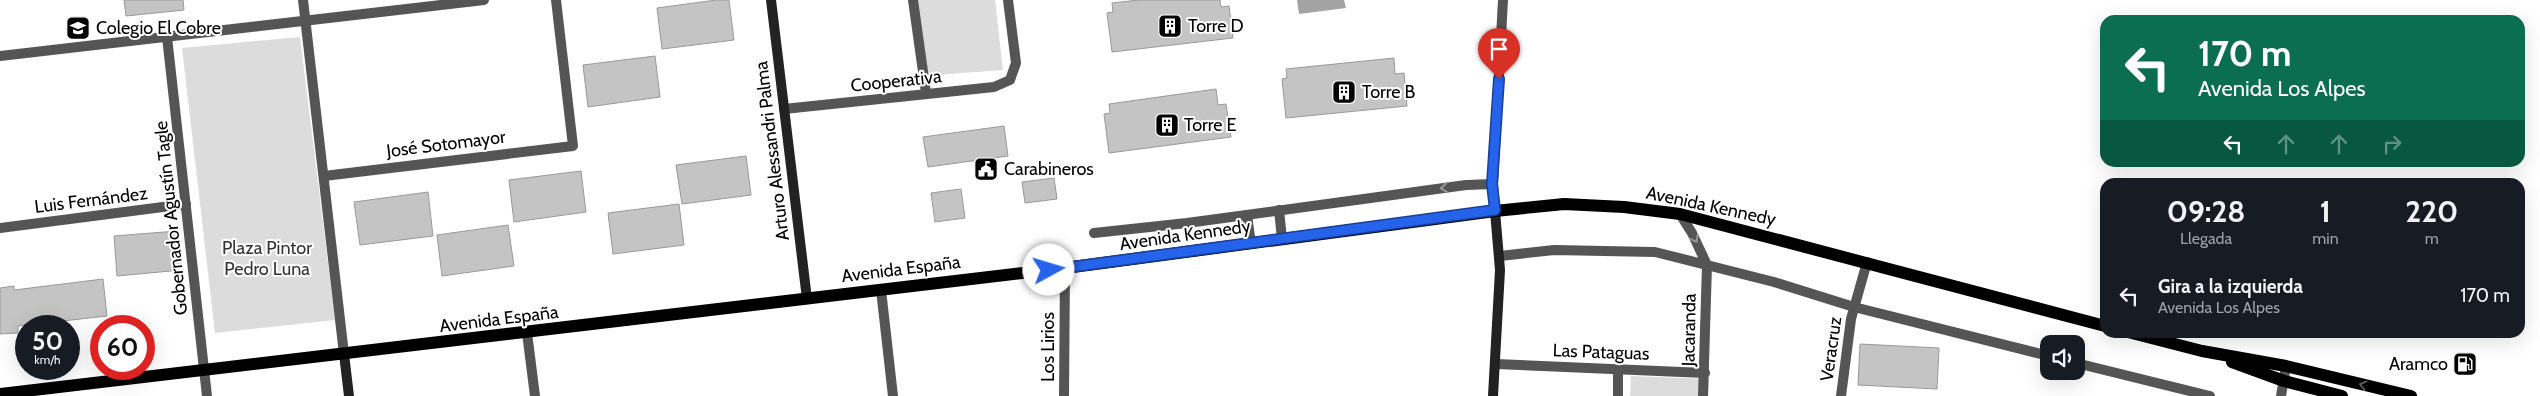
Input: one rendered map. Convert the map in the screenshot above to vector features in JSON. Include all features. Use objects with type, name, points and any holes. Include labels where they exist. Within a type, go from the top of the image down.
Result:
[{"type":"main road","name":"Avenida Kennedy","points":[[1002,275],[1251,244],[1495,210],[1564,204],[1624,206],[1680,214],[2100,325]]},
{"type":"main road","name":"Avenida España","points":[[0,394],[527,333],[1002,275]]},
{"type":"main road","points":[[2151,338],[2202,351],[2286,366],[2411,396]]},
{"type":"main road","points":[[2202,351],[2284,381],[2342,396]]},
{"type":"street","points":[[303,0],[350,396]]},
{"type":"street","points":[[0,56],[484,0]]},
{"type":"street","name":"José Sotomayor","points":[[324,176],[573,146],[556,0]]},
{"type":"street","name":"Arturo Alessandri Palma","points":[[771,0],[807,299]]},
{"type":"street","points":[[913,0],[926,94]]},
{"type":"street","name":"Cooperativa","points":[[784,109],[994,87],[1010,80],[1016,63],[1008,0]]},
{"type":"street","points":[[1493,396],[1500,256],[1492,184],[1504,0]]},
{"type":"street","name":"Gobernador Agustín Tagle","points":[[167,37],[207,396]]},
{"type":"street","name":"Avenida Kennedy","points":[[1094,232],[1247,215],[1458,186],[1492,184]]},
{"type":"street","name":"Luis Fernández","points":[[0,228],[186,204]]},
{"type":"street","points":[[1279,210],[1282,239]]},
{"type":"street","points":[[1680,214],[1692,233],[1707,264]]},
{"type":"street","points":[[1247,215],[1251,244]]},
{"type":"street","points":[[1500,256],[1554,250],[1631,250],[1655,252],[1707,264],[1854,307],[2040,354]]},
{"type":"street","name":"Veracruz","points":[[1841,396],[1854,307],[1867,262]]},
{"type":"street","name":"Jacaranda","points":[[1703,396],[1707,264]]},
{"type":"street","name":"Los Lirios","points":[[1064,396],[1065,268]]},
{"type":"street","points":[[881,290],[893,396]]},
{"type":"street","points":[[527,333],[535,396]]},
{"type":"street","name":"Las Pataguas","points":[[1496,364],[1705,373]]},
{"type":"street","points":[[2085,365],[2210,396]]},
{"type":"street","points":[[2281,396],[2286,366]]},
{"type":"street","points":[[1618,369],[1618,396]]},
{"type":"green space","points":[[913,0],[995,0],[1003,70],[922,76]]},
{"type":"green space","name":"Plaza Pintor Pedro Luna","points":[[300,37],[335,320],[215,333],[182,48]]},
{"type":"green space","points":[[1631,376],[1709,379],[1708,396],[1630,396]]},
{"type":"shaded area","points":[[1297,0],[1344,0],[1346,8],[1299,14]]},
{"type":"building","points":[[124,0],[183,0],[184,10],[126,16]]},
{"type":"building","points":[[729,0],[734,40],[662,49],[657,8]]},
{"type":"building","name":"Torre D","points":[[1139,0],[1220,0],[1221,7],[1229,6],[1233,38],[1112,52],[1107,13],[1113,12],[1112,3]]},
{"type":"building","points":[[655,56],[660,97],[588,107],[583,65]]},
{"type":"building","name":"Torre B","points":[[1394,58],[1395,74],[1404,73],[1407,106],[1286,118],[1282,79],[1287,78],[1286,69]]},
{"type":"building","name":"Torre E","points":[[1216,89],[1218,105],[1226,104],[1231,137],[1109,153],[1104,114],[1110,113],[1109,104]]},
{"type":"building","points":[[1004,126],[1008,156],[928,167],[923,137]]},
{"type":"building","points":[[746,156],[751,195],[682,204],[676,165]]},
{"type":"building","points":[[581,171],[586,212],[514,222],[509,180]]},
{"type":"building","points":[[1054,178],[1057,199],[1025,203],[1022,182]]},
{"type":"building","points":[[961,189],[965,218],[935,222],[931,193]]},
{"type":"building","points":[[428,192],[433,236],[360,245],[354,202]]},
{"type":"building","points":[[679,204],[684,245],[613,254],[608,213]]},
{"type":"building","points":[[508,225],[514,266],[442,276],[437,235]]},
{"type":"building","points":[[177,231],[181,270],[117,276],[114,236]]},
{"type":"building","points":[[103,279],[107,315],[90,315],[90,318],[80,319],[80,315],[15,315],[15,333],[0,334],[0,288],[14,286],[14,290]]},
{"type":"building","points":[[1860,344],[1939,348],[1937,389],[1858,385]]},
{"type":"place","name":"Torre D","points":[[1170,26]]},
{"type":"place","name":"Colegio El Cobre","points":[[78,28]]},
{"type":"place","name":"Torre B","points":[[1344,92]]},
{"type":"place","name":"Torre E","points":[[1167,125]]},
{"type":"place","name":"Carabineros","points":[[986,169]]},
{"type":"place","name":"Aramco","points":[[2465,364]]},
{"type":"route","points":[[1049,270],[1213,250],[1495,210],[1492,184],[1499,79]]}]
